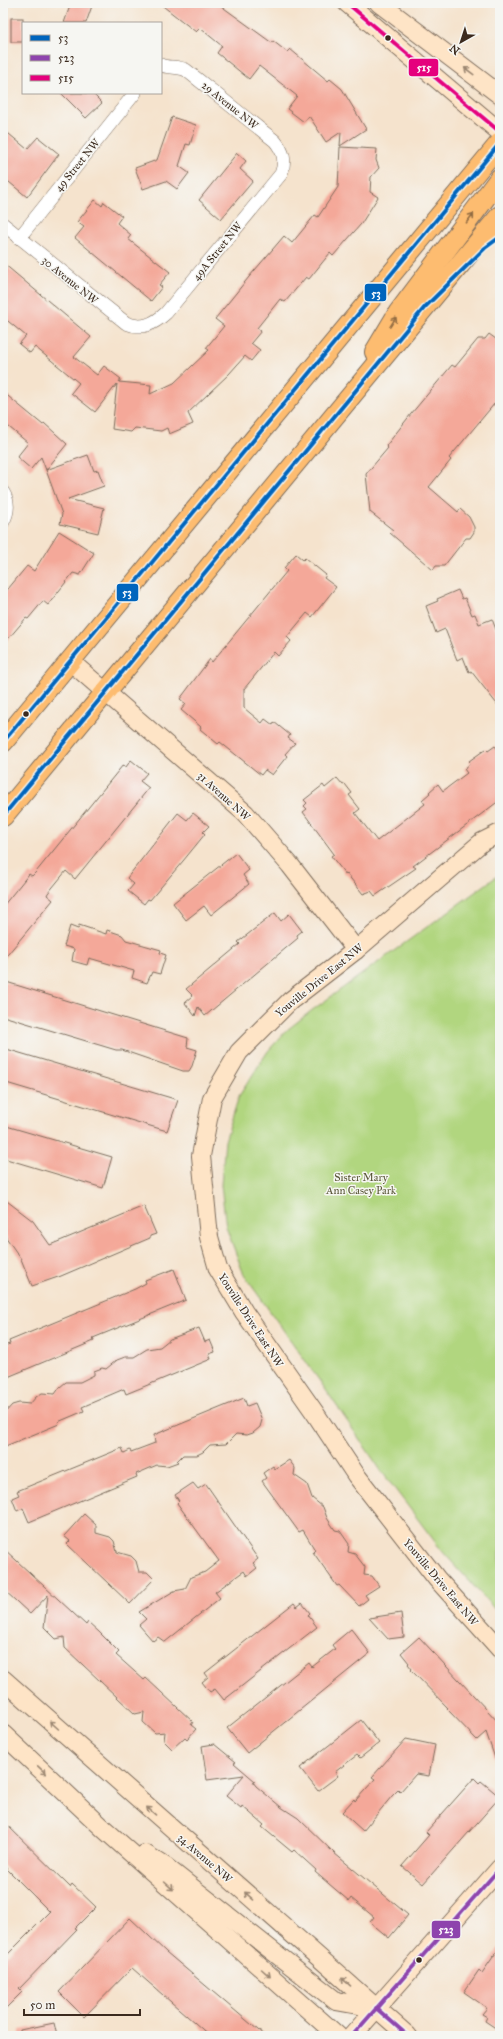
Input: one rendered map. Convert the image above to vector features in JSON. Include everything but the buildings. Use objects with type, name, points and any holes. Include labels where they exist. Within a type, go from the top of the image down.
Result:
[{"type":"main road","points":[[3,742],[71,662],[500,143]]},
{"type":"main road","points":[[345,404],[399,312],[500,178]]},
{"type":"main road","points":[[3,816],[500,216]]},
{"type":"main road","points":[[425,307],[485,248],[500,237]]},
{"type":"street","points":[[347,3],[500,132]]},
{"type":"street","points":[[379,3],[500,95]]},
{"type":"street","name":"29 Avenue NW","points":[[162,66],[177,66],[186,70],[269,136],[280,146],[284,155],[284,164]]},
{"type":"street","name":"49 Street NW","points":[[19,238],[134,94]]},
{"type":"street","name":"49A Street NW","points":[[141,327],[150,325],[166,313],[280,174],[284,164]]},
{"type":"street","name":"30 Avenue NW","points":[[3,224],[117,318],[132,326],[141,327]]},
{"type":"street","points":[[3,492],[8,504],[5,516]]},
{"type":"street","name":"31 Avenue NW","points":[[71,662],[245,813],[290,865],[356,950]]},
{"type":"street","name":"Youville Drive East NW","points":[[500,833],[482,842],[356,950],[290,1001],[238,1052],[212,1098],[201,1156],[209,1237],[218,1268],[244,1312],[315,1413],[356,1475],[437,1579],[500,1649]]},
{"type":"street","name":"34 Avenue NW","points":[[3,1679],[408,2036]]},
{"type":"street","points":[[3,1734],[104,1829],[338,2036]]},
{"type":"street","points":[[104,1829],[166,1867],[336,2001],[376,2008]]},
{"type":"street","points":[[352,2036],[500,1868]]},
{"type":"green space","name":"Sister Mary Ann Casey Park","points":[[500,874],[500,1615],[442,1551],[382,1472],[244,1275],[226,1227],[221,1185],[225,1141],[239,1096],[268,1051],[287,1030],[311,1011]]},
{"type":"transit line","name":"515","points":[[347,3],[500,132]]},
{"type":"transit line","name":"53","points":[[3,742],[500,143]]},
{"type":"transit line","name":"53","points":[[3,816],[425,307],[485,248],[500,237]]},
{"type":"transit line","name":"523","points":[[352,2036],[500,1868]]},
{"type":"transit line","name":"523","points":[[376,2008],[408,2036]]}]
